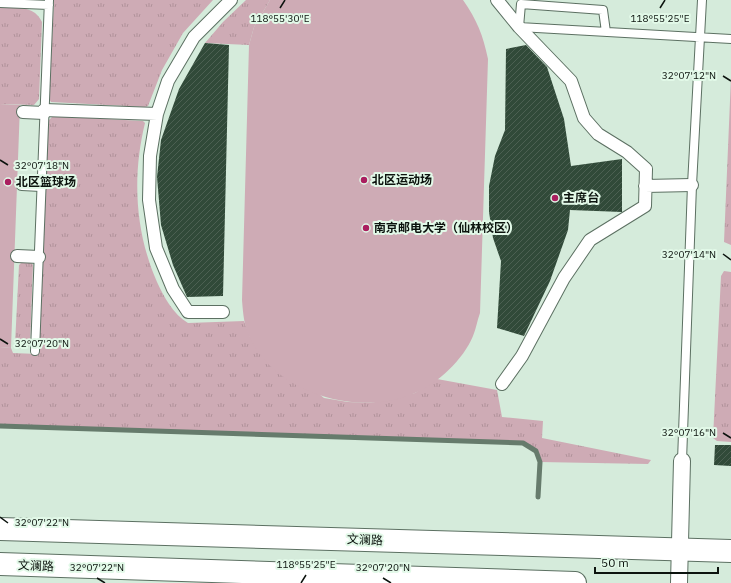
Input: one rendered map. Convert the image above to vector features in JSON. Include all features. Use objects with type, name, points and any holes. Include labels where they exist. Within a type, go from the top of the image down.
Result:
[{"type":"main road","name":"文澜路","points":[[0,529],[680,551],[731,551]]},
{"type":"main road","name":"文澜路","points":[[0,564],[575,583]]},
{"type":"street","points":[[223,312],[188,312],[173,289],[156,248],[149,200],[150,156],[157,114],[168,81],[194,37],[231,0]]},
{"type":"street","points":[[497,0],[519,27],[572,81],[584,118],[598,134],[627,152],[646,169],[645,206],[590,240],[564,278],[522,356],[502,384]]},
{"type":"street","points":[[23,112],[157,114]]},
{"type":"street","points":[[22,184],[41,185]]},
{"type":"street","points":[[645,186],[692,185]]},
{"type":"street","points":[[17,256],[39,257]]},
{"type":"street","points":[[679,583],[682,461]]},
{"type":"lane","points":[[682,461],[692,185],[702,0]]},
{"type":"lane","points":[[0,3],[49,3],[35,351]]},
{"type":"lane","points":[[606,32],[603,10],[521,4],[519,27],[606,32],[700,37],[731,38]]},
{"type":"green space","points":[[54,0],[213,0],[183,33],[162,70],[148,106],[145,107],[51,102],[49,99]]},
{"type":"green space","points":[[246,0],[270,0],[254,27],[249,45],[205,43],[223,22]]},
{"type":"green space","name":"北区运动场","points":[[270,0],[463,0],[476,21],[482,35],[488,59],[480,313],[473,336],[463,354],[441,377],[424,389],[415,393],[393,400],[369,403],[345,401],[321,396],[298,386],[278,373],[261,356],[247,332],[242,300],[249,45],[254,27]]},
{"type":"green space","points":[[0,8],[19,8],[30,10],[39,17],[42,22],[39,99],[34,105],[0,104]]},
{"type":"green space","points":[[731,77],[731,245],[724,242]]},
{"type":"green space","name":"北区篮球场","points":[[0,104],[20,105],[11,348],[0,347]]},
{"type":"green space","points":[[53,116],[143,121],[145,123],[138,163],[137,183],[140,224],[144,244],[157,282],[163,293],[173,310],[188,323],[244,321],[250,337],[324,398],[348,402],[371,403],[415,393],[437,379],[497,390],[502,417],[543,421],[542,438],[651,460],[648,464],[540,462],[536,451],[523,443],[0,426],[0,347],[11,348],[13,353],[37,354],[39,352],[48,121]]},
{"type":"green space","points":[[24,260],[29,260],[33,265],[30,345],[25,349],[20,349],[15,344],[19,265]]},
{"type":"green space","points":[[724,271],[731,272],[731,442],[717,441],[713,438],[721,276]]},
{"type":"building","points":[[205,43],[229,45],[223,296],[187,297],[173,265],[161,225],[157,177],[161,140],[179,89]]},
{"type":"building","name":"主席台","points":[[526,45],[547,67],[564,119],[571,166],[622,159],[622,212],[570,210],[568,230],[550,281],[524,336],[497,328],[501,261],[493,238],[489,212],[489,186],[495,156],[505,130],[506,49]]},
{"type":"building","points":[[715,445],[731,445],[731,466],[714,465]]},
{"type":"waterway","points":[[0,426],[523,443],[536,451],[540,462],[538,497]]},
{"type":"place","name":"北区运动场","points":[[364,180]]},
{"type":"place","name":"北区篮球场","points":[[8,182]]},
{"type":"place","name":"主席台","points":[[555,198]]},
{"type":"place","name":"南京邮电大学（仙林校区）","points":[[366,228]]}]
